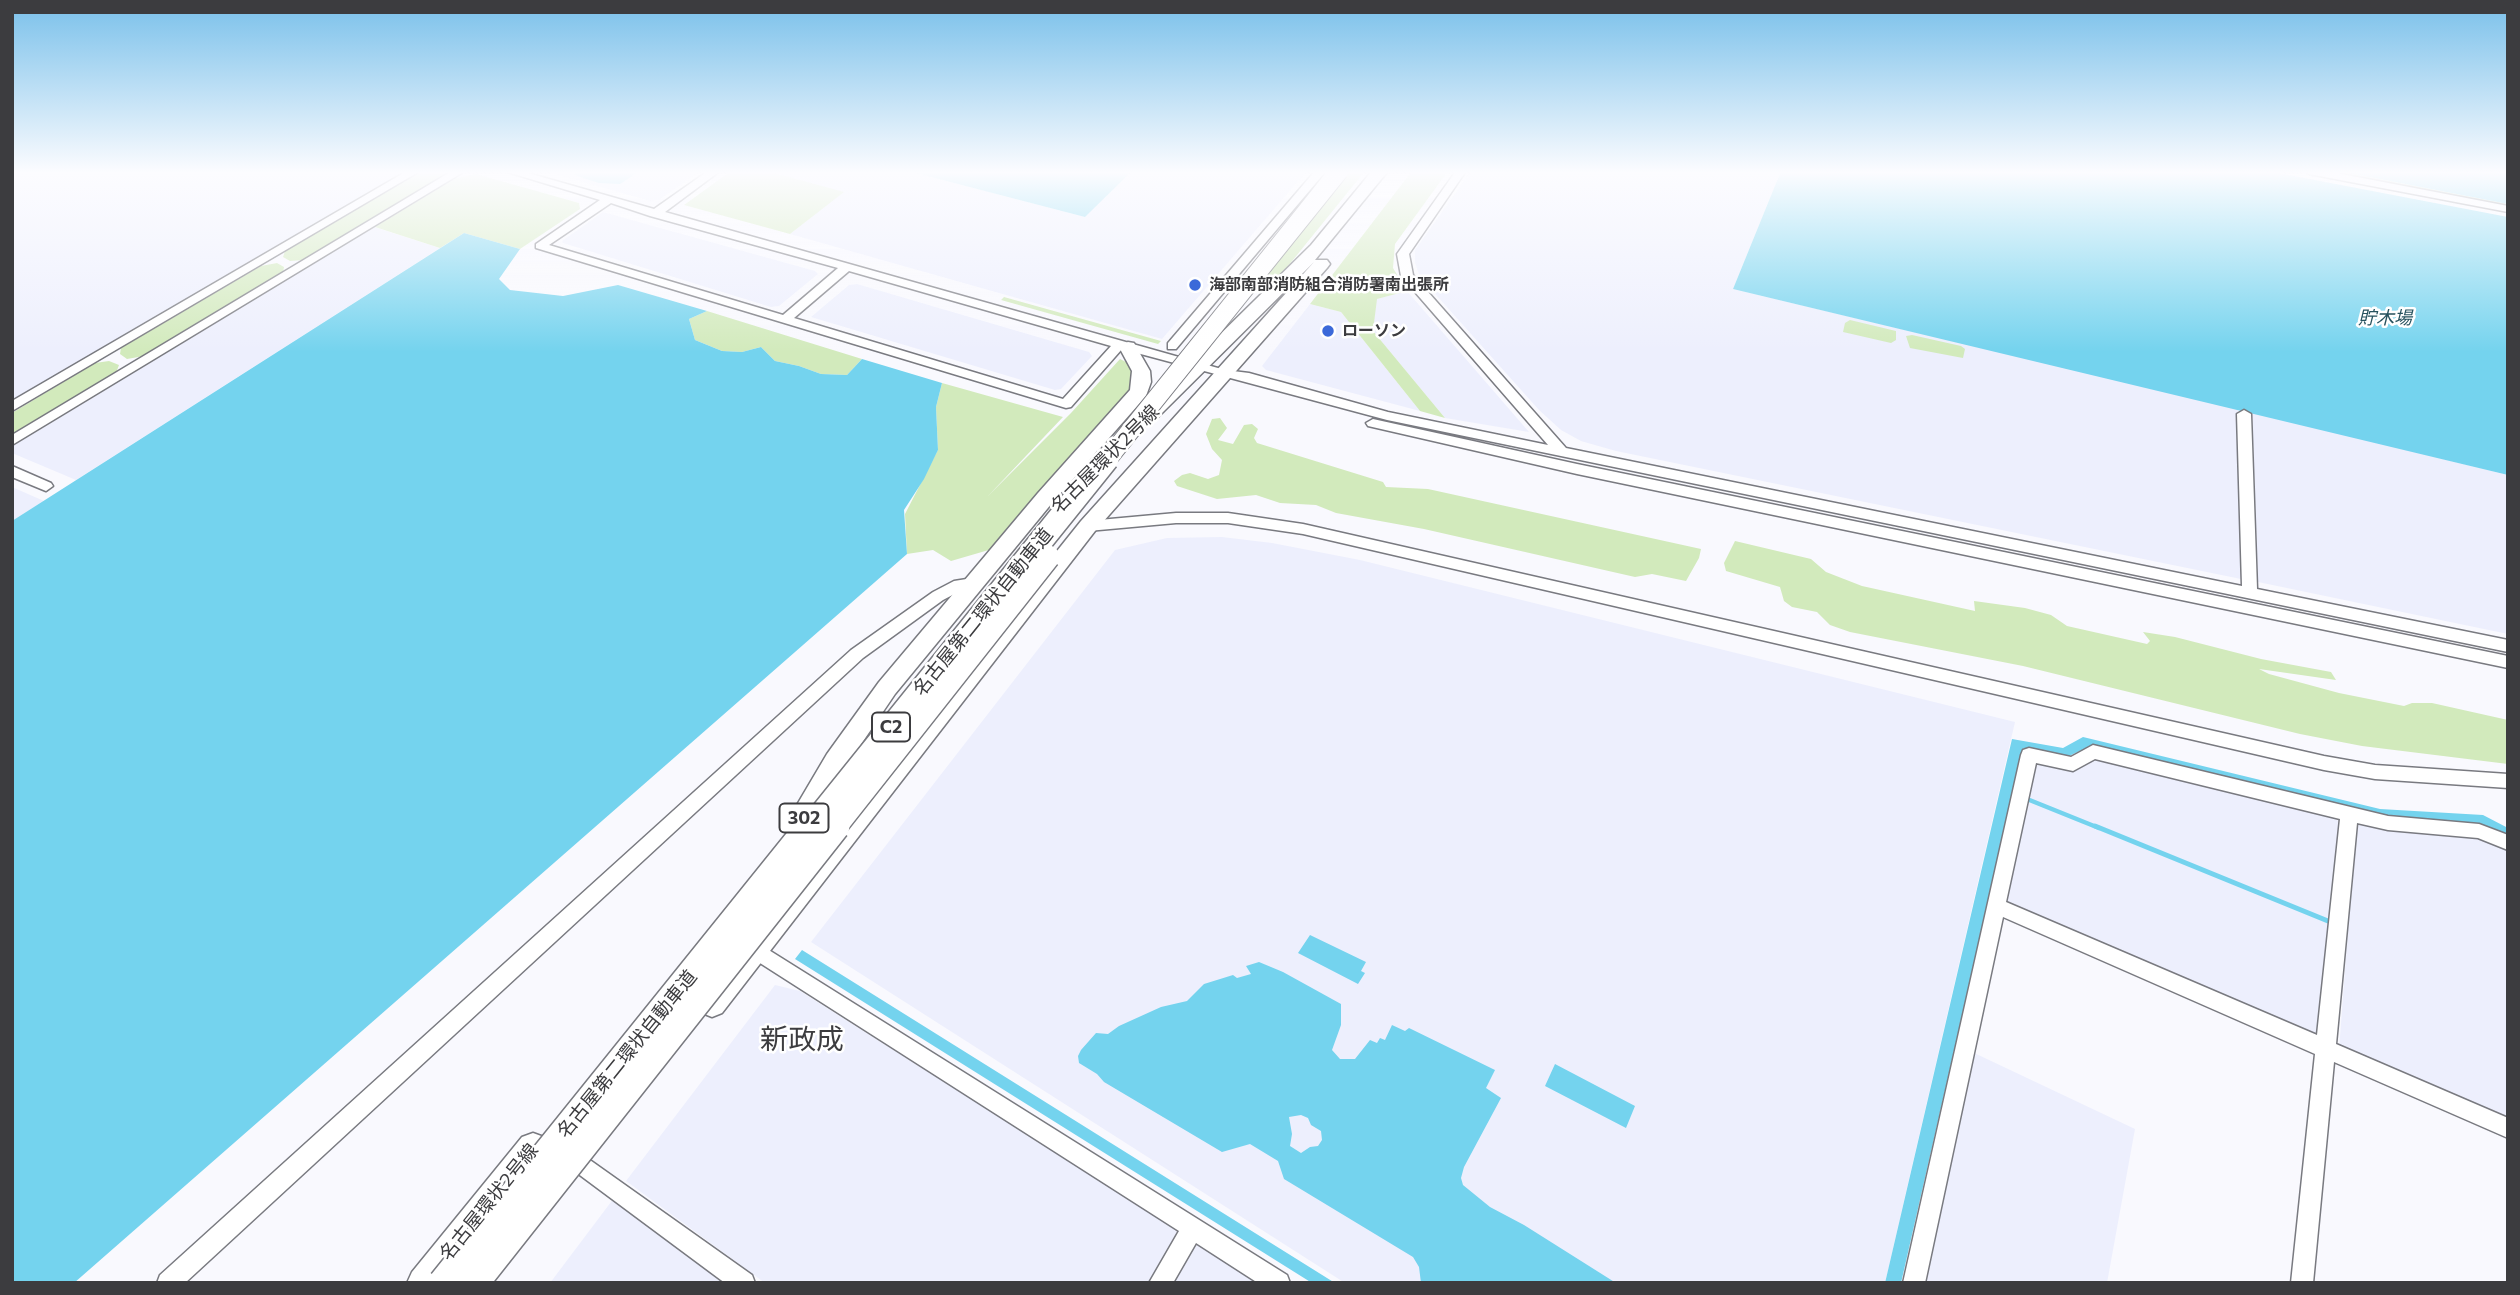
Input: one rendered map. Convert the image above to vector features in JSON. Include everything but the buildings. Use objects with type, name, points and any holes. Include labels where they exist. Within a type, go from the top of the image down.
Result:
[{"type":"highway","name":"名古屋第二環状自動車道","points":[[474,1283],[642,1052],[1291,231]]},
{"type":"highway","name":"名古屋第二環状自動車道","points":[[443,1283],[642,1052],[1305,231]]},
{"type":"highway","name":"名古屋環状2号線","points":[[488,1283],[580,1163],[756,950],[1212,370],[1332,231]]},
{"type":"highway","name":"名古屋環状2号線","points":[[426,1283],[1052,510],[1300,289],[1346,231]]},
{"type":"highway","points":[[1212,370],[1274,306],[1300,289]]},
{"type":"highway","points":[[800,822],[867,713],[973,583],[1139,392],[1141,371],[1124,345]]},
{"type":"highway","points":[[426,1283],[565,1121],[642,1052]]},
{"type":"highway","points":[[488,1283],[642,1052]]},
{"type":"street","points":[[12,407],[312,231]]},
{"type":"street","points":[[12,441],[360,231]]},
{"type":"street","points":[[562,231],[540,246],[1066,404],[1124,345]]},
{"type":"street","points":[[717,231],[1212,370],[1244,376],[1387,416],[2508,646]]},
{"type":"street","points":[[1172,346],[1270,231]]},
{"type":"street","points":[[1418,231],[1402,254],[1407,276],[1560,451]]},
{"type":"street","points":[[785,320],[847,267]]},
{"type":"street","points":[[1212,370],[1239,383],[1385,427],[2508,662]]},
{"type":"street","points":[[2244,414],[2250,593]]},
{"type":"street","points":[[12,471],[46,486]]},
{"type":"street","points":[[1088,526],[1228,518],[1303,528],[2324,763],[2375,772],[2508,781]]},
{"type":"street","points":[[168,1283],[857,653],[938,596],[959,585],[973,583]]},
{"type":"street","points":[[1914,1283],[2029,755],[2073,764],[2093,752],[2388,823],[2479,831],[2508,843]]},
{"type":"street","points":[[2302,1283],[2349,814]]},
{"type":"street","points":[[1997,906],[2508,1128]]},
{"type":"street","points":[[756,950],[1279,1283]]},
{"type":"street","points":[[580,1163],[744,1283]]},
{"type":"street","points":[[1160,1283],[1193,1228]]},
{"type":"shaded area","points":[[12,231],[303,231],[12,402]]},
{"type":"shaded area","points":[[367,231],[388,231],[440,248],[76,480],[12,453],[13,446]]},
{"type":"shaded area","points":[[576,231],[673,231],[818,274],[779,306],[771,307],[562,241]]},
{"type":"shaded area","points":[[793,231],[1255,231],[1162,339],[790,234]]},
{"type":"shaded area","points":[[1428,231],[1756,231],[1733,289],[2238,409],[2241,579],[1616,451],[1581,441],[1561,430],[1539,410],[1420,277],[1415,263],[1415,250]]},
{"type":"shaded area","points":[[857,284],[1089,352],[1092,356],[1061,389],[1055,390],[811,317],[849,285]]},
{"type":"shaded area","points":[[1407,291],[1529,432],[1445,418],[1373,331],[1376,299]]},
{"type":"shaded area","points":[[1310,304],[1341,312],[1420,411],[1266,370],[1262,366]]},
{"type":"shaded area","points":[[2252,412],[2508,475],[2508,634],[2258,582]]},
{"type":"shaded area","points":[[12,487],[44,501],[12,521]]},
{"type":"shaded area","points":[[1222,537],[1272,543],[1360,560],[2015,722],[1885,1283],[1345,1283],[811,942],[1115,550],[1167,538]]},
{"type":"shaded area","points":[[2096,759],[2335,818],[2339,822],[2321,1038],[2002,900],[2034,761],[2076,768]]},
{"type":"shaded area","points":[[2363,822],[2487,837],[2508,848],[2508,1123],[2339,1050],[2356,825]]},
{"type":"shaded area","points":[[775,985],[800,991],[1183,1233],[1153,1283],[765,1283],[626,1181]]},
{"type":"shaded area","points":[[1970,1051],[2135,1129],[2107,1283],[1921,1283]]},
{"type":"shaded area","points":[[614,1198],[729,1283],[550,1283]]},
{"type":"shaded area","points":[[1193,1240],[1261,1283],[1168,1283]]},
{"type":"green space","points":[[319,231],[351,231],[304,260],[290,261],[283,257],[285,251]]},
{"type":"green space","points":[[389,231],[546,231],[520,249],[464,233],[440,248]]},
{"type":"green space","points":[[1286,231],[1316,231],[1267,292],[1243,288]]},
{"type":"green space","points":[[1366,231],[1404,231],[1395,244],[1393,268],[1407,291],[1377,299],[1373,331],[1445,418],[1420,411],[1341,312],[1310,304]]},
{"type":"green space","points":[[277,263],[284,267],[283,273],[144,356],[127,359],[120,354],[121,348],[261,266]]},
{"type":"green space","points":[[1004,297],[1161,341],[1158,344],[1001,300]]},
{"type":"green space","points":[[707,311],[862,359],[847,375],[821,374],[775,361],[761,347],[742,352],[722,351],[695,340],[689,319]]},
{"type":"green space","points":[[1850,320],[1896,331],[1896,340],[1891,343],[1843,332],[1845,323]]},
{"type":"green space","points":[[1906,336],[1961,346],[1965,349],[1963,358],[1910,348]]},
{"type":"green space","points":[[1120,359],[1136,367],[1135,403],[1023,540],[951,561],[933,550],[907,554],[905,514],[938,450],[936,407],[942,383],[1063,417],[987,497],[1071,413]]},
{"type":"green space","points":[[109,361],[119,365],[116,373],[12,435],[12,413],[95,363]]},
{"type":"green space","points":[[1220,418],[1227,428],[1218,440],[1233,444],[1244,425],[1252,424],[1258,429],[1254,438],[1257,443],[1383,482],[1386,487],[1428,489],[1701,549],[1699,558],[1686,581],[1652,574],[1635,577],[1424,529],[1336,513],[1316,505],[1280,503],[1256,495],[1217,499],[1177,486],[1174,481],[1182,475],[1190,473],[1208,479],[1219,475],[1222,460],[1212,449],[1206,434],[1212,419]]},
{"type":"green space","points":[[1735,541],[1811,559],[1826,572],[1862,586],[1975,611],[1974,601],[2025,608],[2051,615],[2067,626],[2147,644],[2150,641],[2143,632],[2175,637],[2261,659],[2331,672],[2336,680],[2259,669],[2339,693],[2404,706],[2412,703],[2432,703],[2508,720],[2508,764],[2362,746],[2300,734],[2023,666],[1850,632],[1830,625],[1817,612],[1792,607],[1784,601],[1780,587],[1726,571],[1724,563]]},
{"type":"water","name":"貯木場","points":[[1756,231],[2508,231],[2508,475],[1733,289]]},
{"type":"water","points":[[464,233],[520,249],[499,279],[510,290],[563,296],[618,285],[707,311],[689,319],[695,340],[722,351],[742,352],[761,347],[775,361],[821,374],[847,375],[862,359],[942,383],[936,407],[938,450],[924,479],[904,510],[907,554],[74,1283],[12,1283],[12,521]]},
{"type":"water","points":[[2083,737],[2380,809],[2483,815],[2508,828],[2508,838],[2368,813],[2088,747],[2067,757],[2023,748],[1901,1283],[1885,1283],[2012,739],[2063,748]]},
{"type":"water","points":[[1310,935],[1366,962],[1361,971],[1365,973],[1358,984],[1298,953]]},
{"type":"water","points":[[802,950],[1335,1283],[1312,1283],[795,959]]},
{"type":"water","points":[[1259,962],[1341,1004],[1341,1025],[1332,1050],[1340,1059],[1355,1059],[1370,1040],[1377,1043],[1380,1038],[1385,1040],[1392,1025],[1405,1031],[1409,1028],[1495,1070],[1486,1088],[1501,1098],[1464,1167],[1461,1178],[1463,1185],[1490,1207],[1524,1225],[1616,1283],[1421,1283],[1419,1267],[1413,1257],[1284,1179],[1278,1161],[1250,1144],[1222,1152],[1104,1082],[1097,1074],[1079,1063],[1081,1050],[1096,1033],[1108,1034],[1119,1026],[1161,1007],[1187,1001],[1204,984],[1233,975],[1237,978],[1251,974],[1246,966]],"holes":[[[1301,1115],[1308,1118],[1311,1125],[1321,1131],[1322,1140],[1318,1146],[1310,1147],[1301,1153],[1290,1146],[1292,1134],[1289,1117]]]},
{"type":"water","points":[[1555,1064],[1635,1106],[1626,1128],[1545,1086]]},
{"type":"waterway","points":[[2027,799],[2099,828]]},
{"type":"waterway","points":[[2095,826],[2328,921]]},
{"type":"place","name":"海部南部消防組合消防署南出張所","points":[[1195,285]]},
{"type":"place","name":"ローソン","points":[[1328,331]]},
{"type":"district","name":"新政成","points":[[802,1040]]}]
